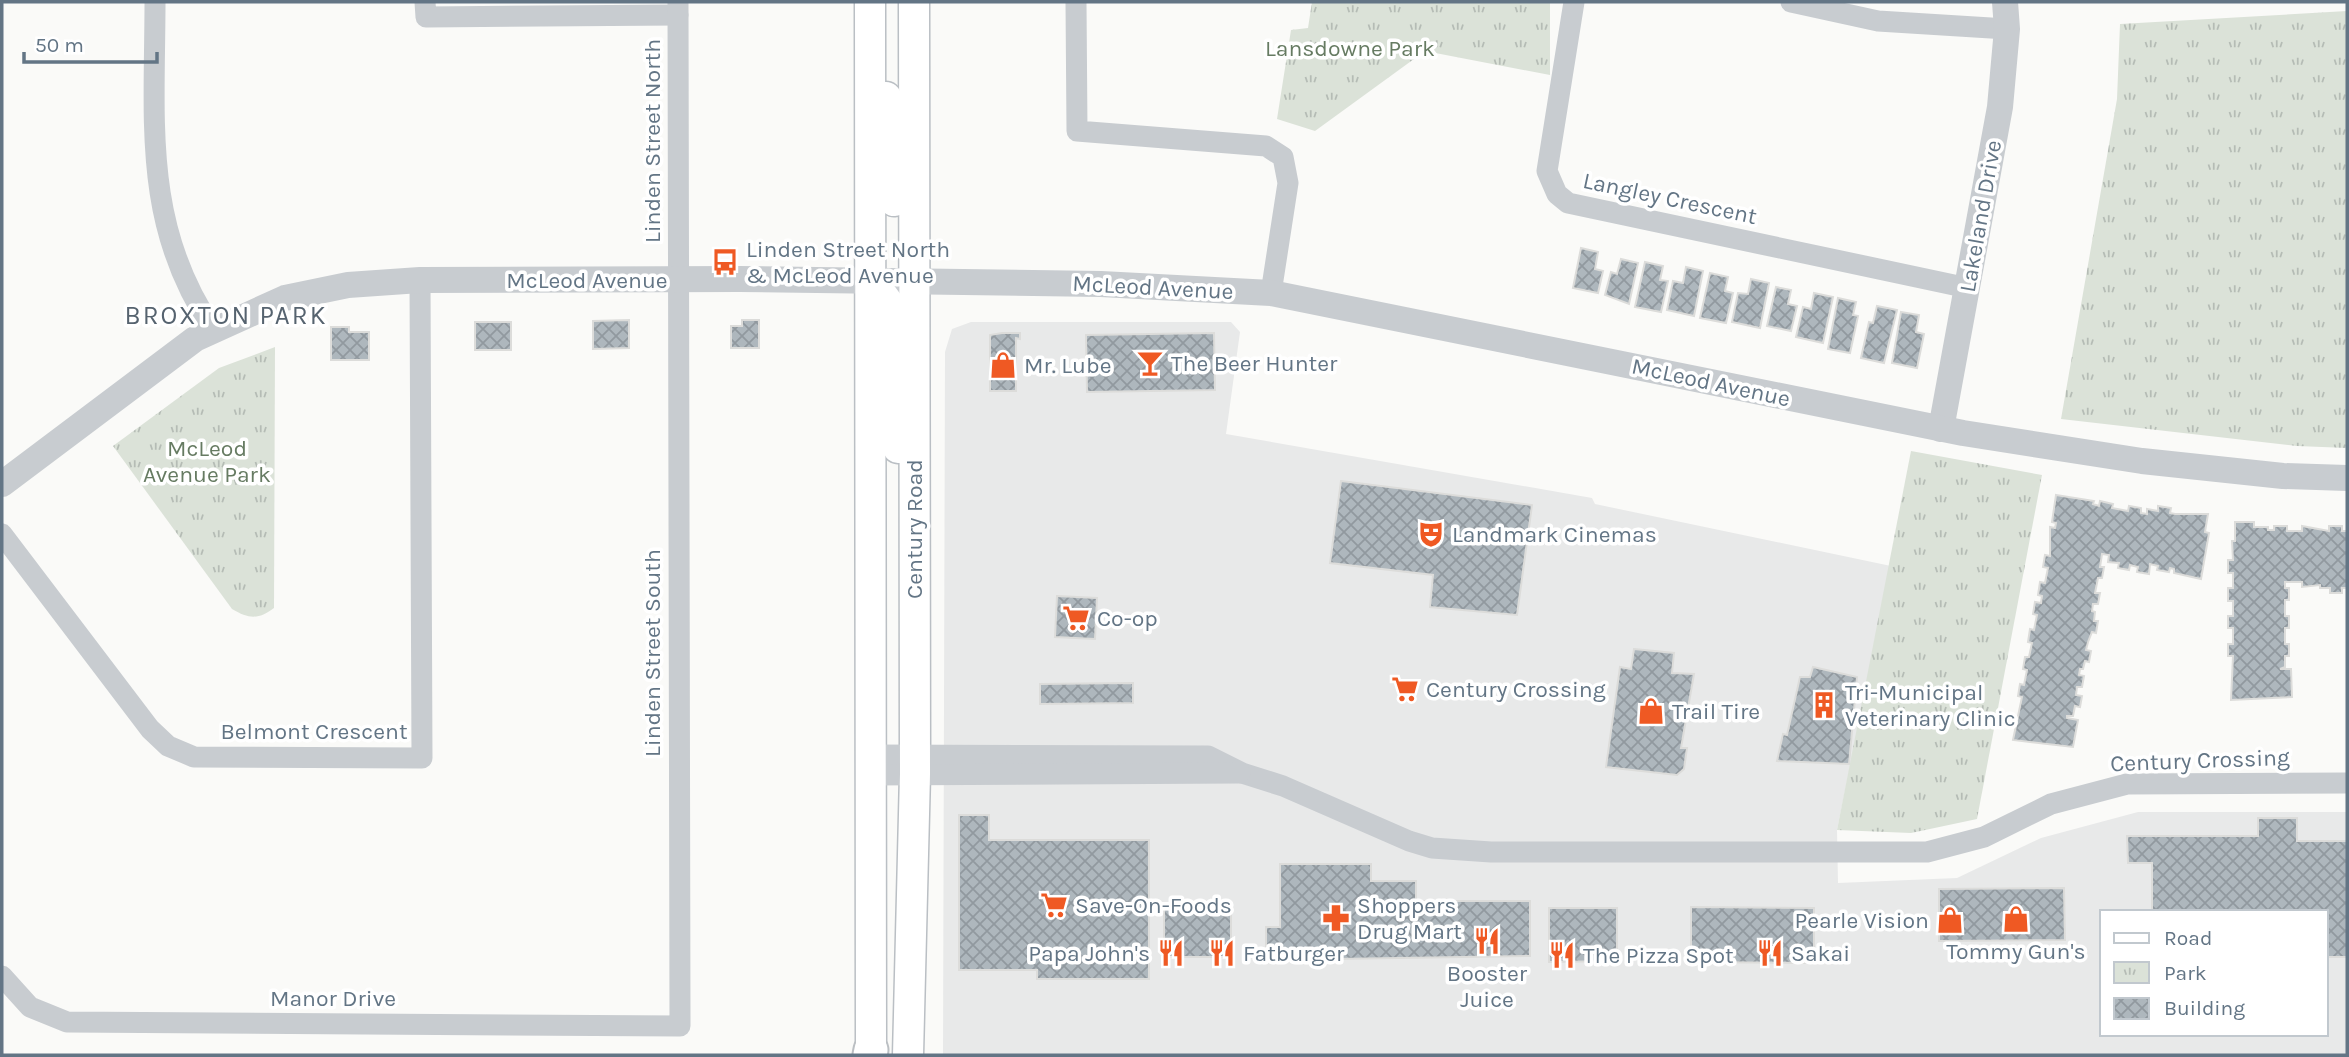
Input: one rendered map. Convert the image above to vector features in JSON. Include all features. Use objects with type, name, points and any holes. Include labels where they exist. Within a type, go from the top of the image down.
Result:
[{"type":"main road","name":"Century Road","points":[[870,2],[871,1054]]},
{"type":"main road","points":[[876,2],[894,170],[896,253],[899,265],[914,283]]},
{"type":"main road","name":"Century Road","points":[[908,1055],[915,764],[914,2]]},
{"type":"main road","points":[[869,282],[884,294],[888,303],[897,445],[914,485]]},
{"type":"street","points":[[155,2],[154,144],[161,205],[177,266],[195,303],[213,329]]},
{"type":"street","points":[[425,2],[426,17],[678,8]]},
{"type":"street","points":[[1076,2],[1077,131],[1266,146],[1283,157],[1288,183],[1270,293]]},
{"type":"street","name":"Langley Crescent","points":[[1574,2],[1547,171],[1557,194],[1569,203],[1968,288]]},
{"type":"street","points":[[1791,2],[1878,21],[2007,29]]},
{"type":"street","name":"Lakeland Drive","points":[[1941,429],[2000,107],[2007,29],[2004,2]]},
{"type":"street","name":"Linden Street North","points":[[678,8],[679,280]]},
{"type":"street","name":"McLeod Avenue","points":[[2,484],[213,329],[285,299],[348,285],[420,280],[1101,284],[1270,293],[1333,303],[1941,429],[2142,461],[2283,476],[2347,478]]},
{"type":"street","name":"Belmont Crescent","points":[[2,534],[150,729],[167,746],[194,757],[422,758],[420,280]]},
{"type":"street","name":"Linden Street South","points":[[679,280],[680,1026]]},
{"type":"street","name":"Century Crossing","points":[[871,765],[915,764],[1206,776],[1242,773],[1283,786],[1409,841],[1432,848],[1505,852],[1927,852],[1984,837],[2051,804],[2127,784],[2347,783]]},
{"type":"street","name":"Manor Drive","points":[[2,976],[30,1007],[68,1022],[680,1026]]},
{"type":"shaded area","name":"Century Crossing","points":[[971,322],[1231,322],[1240,332],[1226,434],[1592,498],[1595,504],[1891,566],[1837,830],[1838,883],[1957,878],[2041,838],[2138,812],[2347,812],[2347,1055],[943,1055],[945,352],[952,329]]},
{"type":"green space","name":"Lansdowne Park","points":[[1312,2],[1550,2],[1550,75],[1425,51],[1315,131],[1277,119],[1291,30],[1308,28]]},
{"type":"green space","points":[[2347,11],[2347,448],[2297,446],[2061,419],[2117,99],[2120,24]]},
{"type":"green space","name":"McLeod Avenue Park","points":[[275,347],[274,608],[263,615],[253,617],[232,609],[113,446],[219,368]]},
{"type":"green space","points":[[1911,451],[2042,475],[1977,819],[1911,833],[1837,830]]},
{"type":"building","points":[[1581,248],[1598,252],[1595,269],[1603,271],[1598,293],[1573,288]]},
{"type":"building","points":[[1621,259],[1638,263],[1629,304],[1605,295],[1611,272],[1617,274]]},
{"type":"building","points":[[1645,262],[1663,266],[1660,280],[1668,281],[1661,312],[1635,307]]},
{"type":"building","points":[[1686,267],[1703,271],[1694,316],[1667,310],[1673,281],[1683,283]]},
{"type":"building","points":[[1710,273],[1728,277],[1725,291],[1733,293],[1726,323],[1700,318]]},
{"type":"building","points":[[1751,279],[1769,283],[1760,328],[1732,322],[1738,293],[1748,294]]},
{"type":"building","points":[[1776,287],[1791,290],[1788,304],[1797,306],[1791,331],[1767,326]]},
{"type":"building","points":[[1814,293],[1833,297],[1823,343],[1796,337],[1803,307],[1811,309]]},
{"type":"building","points":[[1838,298],[1856,302],[1853,315],[1858,316],[1850,353],[1828,349]]},
{"type":"building","points":[[1877,306],[1897,310],[1884,363],[1861,358],[1869,322],[1873,323]]},
{"type":"building","points":[[1901,312],[1919,315],[1916,332],[1924,334],[1917,368],[1892,363]]},
{"type":"building","points":[[629,320],[629,348],[593,349],[593,321]]},
{"type":"building","points":[[742,320],[759,320],[759,348],[731,348],[731,326],[742,326]]},
{"type":"building","points":[[475,322],[511,322],[511,350],[475,350]]},
{"type":"building","points":[[331,327],[349,327],[349,332],[369,332],[369,360],[331,360]]},
{"type":"building","name":"Mr. Lube","points":[[1020,333],[1020,339],[1016,338],[1016,391],[990,391],[990,335]]},
{"type":"building","name":"The Beer Hunter","points":[[1214,333],[1215,390],[1087,392],[1086,335]]},
{"type":"building","name":"Landmark Cinemas","points":[[1341,481],[1532,505],[1517,615],[1430,607],[1433,575],[1330,563]]},
{"type":"building","points":[[2056,495],[2094,501],[2093,504],[2099,506],[2100,501],[2113,504],[2112,508],[2128,511],[2129,506],[2141,508],[2141,513],[2147,514],[2147,509],[2158,511],[2158,506],[2171,508],[2170,513],[2175,514],[2208,514],[2205,532],[2209,533],[2201,579],[2174,573],[2174,569],[2170,568],[2169,572],[2157,570],[2158,566],[2150,564],[2149,574],[2137,572],[2138,567],[2130,565],[2129,570],[2118,568],[2119,563],[2108,562],[2109,555],[2102,554],[2100,567],[2104,567],[2095,593],[2100,593],[2098,604],[2093,604],[2092,611],[2095,612],[2094,621],[2098,621],[2096,633],[2092,632],[2086,650],[2091,651],[2089,662],[2085,661],[2083,669],[2080,669],[2079,675],[2084,676],[2082,687],[2077,687],[2076,695],[2082,696],[2080,707],[2075,706],[2073,716],[2067,716],[2078,720],[2073,747],[2013,740],[2022,697],[2018,696],[2020,684],[2024,685],[2027,670],[2023,669],[2025,657],[2029,657],[2032,643],[2028,642],[2030,629],[2034,630],[2037,615],[2033,614],[2035,602],[2041,603],[2042,596],[2038,595],[2040,582],[2045,583],[2048,568],[2043,567],[2045,555],[2050,556],[2050,527],[2055,528],[2056,523],[2052,522]]},
{"type":"building","points":[[2235,522],[2254,522],[2254,527],[2268,527],[2268,530],[2274,530],[2274,526],[2287,526],[2287,531],[2302,531],[2302,526],[2329,531],[2329,526],[2342,526],[2342,531],[2347,531],[2347,588],[2342,588],[2342,593],[2330,593],[2330,588],[2320,588],[2320,585],[2302,587],[2302,582],[2285,582],[2285,588],[2289,588],[2289,600],[2285,600],[2285,616],[2289,616],[2289,628],[2285,628],[2285,644],[2289,644],[2289,656],[2285,656],[2285,667],[2280,669],[2291,669],[2292,697],[2231,700],[2233,656],[2228,656],[2228,644],[2233,644],[2233,628],[2228,628],[2228,616],[2233,616],[2233,601],[2228,601],[2228,588],[2233,588],[2233,573],[2228,573],[2228,560],[2233,560]]},
{"type":"building","name":"Co-op","points":[[1057,596],[1097,598],[1095,639],[1055,637]]},
{"type":"building","name":"Trail Tire","points":[[1634,649],[1674,653],[1672,673],[1694,674],[1681,748],[1687,748],[1684,769],[1677,775],[1606,767],[1620,667],[1631,669]]},
{"type":"building","name":"Tri-Municipal Veterinary Clinic","points":[[1813,667],[1857,677],[1849,764],[1777,761],[1783,734],[1787,735],[1800,677],[1810,677]]},
{"type":"building","name":"Co-op","points":[[1133,683],[1133,703],[1040,704],[1040,684]]},
{"type":"building","name":"Save-On-Foods","points":[[959,815],[989,815],[989,840],[1149,840],[1149,979],[1037,979],[1037,970],[959,970]]},
{"type":"building","points":[[2258,818],[2297,818],[2297,841],[2347,841],[2347,957],[2328,957],[2328,910],[2152,910],[2152,863],[2128,863],[2127,836],[2258,836]]},
{"type":"building","points":[[1280,864],[1371,864],[1371,881],[1416,881],[1416,901],[1530,901],[1530,956],[1266,960],[1266,927],[1280,927]]},
{"type":"building","points":[[2064,888],[2065,940],[1939,941],[1939,889]]},
{"type":"building","points":[[1691,907],[1814,908],[1814,963],[1691,962]]},
{"type":"building","points":[[1549,908],[1617,908],[1617,961],[1549,962]]},
{"type":"building","points":[[1164,909],[1231,910],[1231,957],[1164,957]]},
{"type":"place","name":"Linden Street North & McLeod Avenue","points":[[725,262]]},
{"type":"place","name":"The Beer Hunter","points":[[1150,363]]},
{"type":"place","name":"Mr. Lube","points":[[1003,365]]},
{"type":"place","name":"Landmark Cinemas","points":[[1431,534]]},
{"type":"place","name":"Co-op","points":[[1076,618]]},
{"type":"place","name":"Century Crossing","points":[[1405,689]]},
{"type":"place","name":"Tri-Municipal Veterinary Clinic","points":[[1824,705]]},
{"type":"place","name":"Trail Tire","points":[[1651,711]]},
{"type":"place","name":"Save-On-Foods","points":[[1054,905]]},
{"type":"place","name":"Shoppers Drug Mart","points":[[1336,918]]},
{"type":"place","name":"Tommy Gun's","points":[[2016,919]]},
{"type":"place","name":"Pearle Vision","points":[[1950,920]]},
{"type":"place","name":"Booster Juice","points":[[1487,941]]},
{"type":"place","name":"Papa John's","points":[[1171,953]]},
{"type":"place","name":"Fatburger","points":[[1222,953]]},
{"type":"place","name":"Sakai","points":[[1770,953]]},
{"type":"place","name":"The Pizza Spot","points":[[1562,955]]},
{"type":"district","name":"BROXTON PARK","points":[[226,315]]}]
